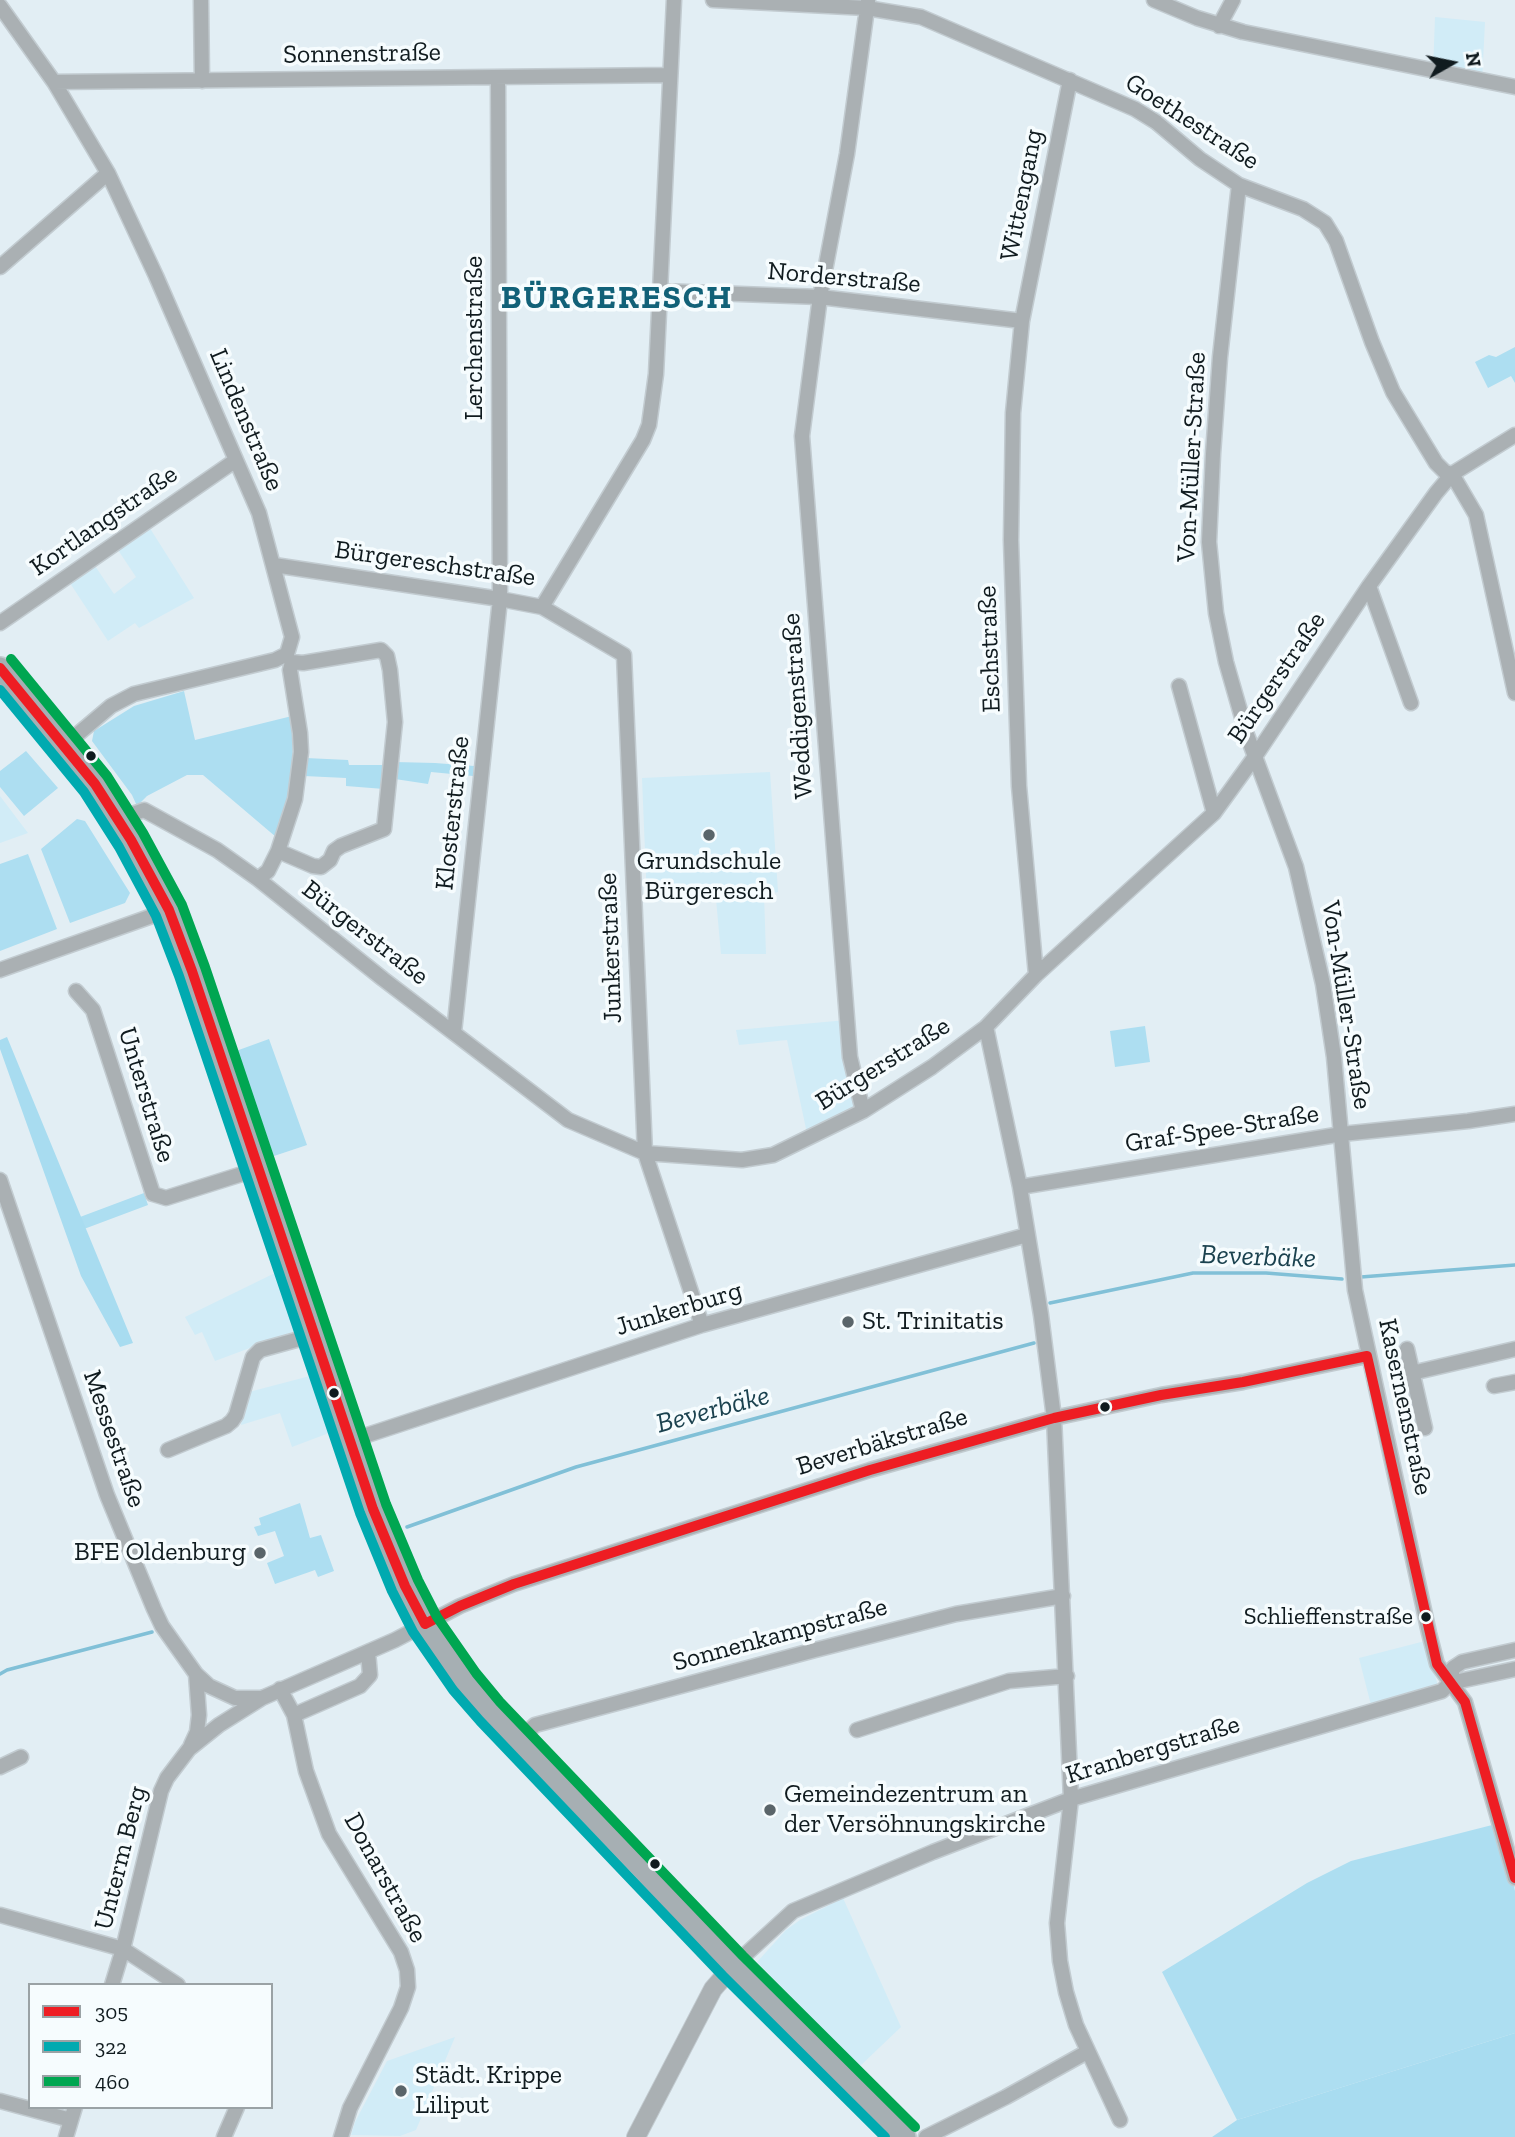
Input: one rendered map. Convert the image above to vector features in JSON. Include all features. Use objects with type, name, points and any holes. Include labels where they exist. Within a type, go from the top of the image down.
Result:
[{"type":"main road","points":[[0,668],[65,745],[118,819],[146,864],[169,910],[384,1540],[425,1624],[465,1682],[517,1741],[638,1864],[733,1966],[905,2137]]},
{"type":"street","points":[[201,0],[202,81]]},
{"type":"street","name":"Bürgereschstraße","points":[[274,565],[541,607],[649,425],[656,374],[674,0]]},
{"type":"street","name":"Goethestraße","points":[[713,0],[867,4],[921,17],[1135,109],[1156,122],[1199,159],[1239,186],[1303,209],[1325,223],[1336,241],[1393,392],[1436,463],[1445,472],[1452,474],[1470,500],[1481,530],[1515,693]]},
{"type":"street","points":[[1154,0],[1219,26],[1515,88]]},
{"type":"street","points":[[1219,26],[1233,0]]},
{"type":"street","name":"Weddigenstraße","points":[[863,1111],[850,1057],[802,436],[820,297],[847,154],[867,4]]},
{"type":"street","name":"Lindenstraße","points":[[0,6],[54,82],[108,173],[259,513],[292,637],[290,670],[301,752],[295,799],[278,851],[268,870],[258,879]]},
{"type":"street","name":"Sonnenstraße","points":[[54,82],[670,75]]},
{"type":"street","name":"Lerchenstraße","points":[[498,77],[500,599]]},
{"type":"street","name":"Wittengang","points":[[1022,321],[1070,80]]},
{"type":"street","points":[[0,267],[108,173]]},
{"type":"street","name":"Von-Müller-Straße","points":[[1239,186],[1220,358],[1209,542],[1212,589],[1221,638],[1240,710],[1282,825],[1306,903],[1326,1005],[1342,1134]]},
{"type":"street","name":"Norderstraße","points":[[660,291],[820,297],[1022,321]]},
{"type":"street","name":"Eschstraße","points":[[1022,321],[1013,413],[1011,540],[1019,786],[1036,975]]},
{"type":"street","name":"Bürgerstraße","points":[[118,819],[144,810],[217,850],[568,1120],[645,1153],[742,1160],[773,1155],[863,1111],[932,1067],[986,1027],[1036,975],[1214,813],[1369,586],[1452,474],[1515,435]]},
{"type":"street","name":"Kortlangstraße","points":[[0,623],[236,460]]},
{"type":"street","points":[[1369,586],[1411,703]]},
{"type":"street","name":"Klosterstraße","points":[[454,1032],[500,599]]},
{"type":"street","name":"Junkerstraße","points":[[541,607],[624,655],[645,1153],[702,1325]]},
{"type":"street","points":[[65,745],[111,706],[134,694],[275,660],[290,658],[303,663],[381,650],[387,656],[390,670],[395,722],[384,829],[341,846],[321,867],[278,851]]},
{"type":"street","points":[[1179,686],[1214,813]]},
{"type":"street","points":[[0,970],[169,910]]},
{"type":"street","name":"Unterstraße","points":[[76,990],[93,1010],[153,1194],[166,1198],[258,1169]]},
{"type":"street","points":[[986,1027],[1020,1187],[1041,1315],[1054,1418],[1071,1799],[1057,1923],[1060,1961],[1066,1992],[1087,2052],[1120,2120]]},
{"type":"street","name":"Graf-Spee-Straße","points":[[1020,1187],[1342,1134],[1515,1114]]},
{"type":"street","name":"Kasernenstraße","points":[[1342,1134],[1355,1290],[1367,1356],[1429,1633],[1437,1664],[1450,1683]]},
{"type":"street","name":"Messestraße","points":[[0,1180],[26,1262],[127,1549],[162,1626],[196,1674],[222,1694],[249,1699],[262,1698]]},
{"type":"street","name":"Junkerburg","points":[[349,1441],[702,1325],[1027,1235]]},
{"type":"street","points":[[168,1450],[232,1421],[253,1357],[260,1350],[314,1335]]},
{"type":"street","points":[[1407,1349],[1425,1429]]},
{"type":"street","points":[[1412,1373],[1515,1349]]},
{"type":"street","name":"Beverbäkstraße","points":[[425,1624],[460,1606],[526,1580],[870,1470],[1054,1418],[1367,1356]]},
{"type":"street","points":[[1494,1386],[1515,1382]]},
{"type":"street","name":"Sonnenkampstraße","points":[[517,1741],[535,1725],[803,1653],[956,1614],[1063,1596]]},
{"type":"street","name":"Unterm Berg","points":[[113,1983],[161,1791],[173,1767],[189,1749],[219,1725],[262,1698],[425,1624]]},
{"type":"street","name":"Kranbergstraße","points":[[1450,1683],[1453,1668],[1462,1662],[1515,1650]]},
{"type":"street","points":[[280,1689],[294,1716],[360,1686],[370,1675],[368,1652]]},
{"type":"street","name":"Kranbergstraße","points":[[733,1966],[793,1911],[933,1852],[1071,1799],[1442,1691],[1450,1683],[1515,1668]]},
{"type":"street","name":"Unterm Berg","points":[[189,1749],[197,1732],[199,1715],[196,1674]]},
{"type":"street","points":[[858,1730],[1009,1681],[1067,1676]]},
{"type":"street","points":[[1450,1683],[1465,1702],[1515,1878]]},
{"type":"street","name":"Donarstraße","points":[[294,1716],[306,1771],[329,1834],[401,1952],[407,1970],[408,1987],[401,2008],[350,2108],[341,2137]]},
{"type":"street","points":[[0,1767],[22,1757]]},
{"type":"street","points":[[0,1915],[123,1949],[175,1983]]},
{"type":"street","points":[[636,2137],[713,1989],[733,1966]]},
{"type":"street","points":[[926,2137],[1087,2052]]},
{"type":"street","points":[[0,2101],[28,2106]]},
{"type":"street","points":[[49,2109],[73,2113],[66,2137]]},
{"type":"street","points":[[224,2137],[236,2109]]},
{"type":"shaded area","points":[[1435,17],[1485,22],[1482,82],[1433,72]]},
{"type":"shaded area","points":[[1515,347],[1515,383],[1511,376],[1488,388],[1475,362],[1489,355],[1496,357]]},
{"type":"shaded area","points":[[146,522],[194,598],[139,628],[135,623],[108,641],[66,577],[91,560],[114,594],[136,577],[114,544]]},
{"type":"shaded area","points":[[184,691],[195,740],[292,716],[293,762],[288,796],[276,837],[203,775],[187,775],[147,796],[137,806],[132,795],[92,741],[94,731],[134,706]]},
{"type":"shaded area","points":[[26,751],[58,788],[24,816],[0,787],[0,771]]},
{"type":"shaded area","points":[[306,758],[348,760],[349,765],[386,765],[384,789],[346,786],[346,778],[304,776]]},
{"type":"shaded area","points":[[395,762],[474,766],[473,776],[431,772],[428,784],[395,779]]},
{"type":"shaded area","name":"Grundschule Bürgeresch","points":[[770,772],[778,892],[764,895],[766,954],[721,954],[716,899],[647,901],[642,778]]},
{"type":"shaded area","points":[[0,796],[28,833],[0,843]]},
{"type":"shaded area","points":[[77,819],[85,821],[130,893],[125,903],[70,923],[41,849]]},
{"type":"shaded area","points":[[28,854],[57,929],[0,951],[0,864]]},
{"type":"shaded area","points":[[847,1020],[863,1111],[808,1138],[787,1040],[739,1045],[736,1030]]},
{"type":"shaded area","points":[[1145,1026],[1150,1062],[1115,1067],[1110,1031]]},
{"type":"shaded area","points":[[7,1037],[133,1343],[120,1347],[81,1276],[0,1049],[0,1040]]},
{"type":"shaded area","points":[[269,1039],[307,1145],[274,1156],[236,1051]]},
{"type":"shaded area","points":[[144,1193],[148,1205],[84,1229],[80,1217]]},
{"type":"shaded area","points":[[277,1272],[298,1330],[215,1361],[202,1332],[195,1335],[185,1317]]},
{"type":"shaded area","points":[[310,1376],[329,1433],[292,1447],[280,1413],[241,1425],[245,1393]]},
{"type":"shaded area","points":[[300,1503],[310,1538],[321,1535],[334,1571],[318,1577],[315,1570],[275,1584],[267,1563],[284,1556],[275,1531],[258,1536],[254,1527],[261,1525],[259,1518]]},
{"type":"shaded area","points":[[1425,1641],[1438,1686],[1371,1705],[1359,1658]]},
{"type":"shaded area","points":[[1500,1823],[1515,1891],[1515,2033],[1237,2120],[1162,1972],[1307,1883],[1351,1861]]},
{"type":"shaded area","points":[[843,1898],[901,2027],[859,2067],[757,1962],[786,1930]]},
{"type":"shaded area","points":[[1515,2033],[1515,2137],[1212,2137],[1237,2120]]},
{"type":"shaded area","name":"Städt. Krippe Liliput","points":[[455,2037],[416,2130],[400,2136],[351,2135],[387,2061]]},
{"type":"waterway","name":"Beverbäke","points":[[1361,1277],[1515,1265]]},
{"type":"waterway","name":"Beverbäke","points":[[1050,1303],[1193,1273],[1266,1273],[1342,1279]]},
{"type":"waterway","name":"Beverbäke","points":[[407,1527],[576,1467],[1034,1343]]},
{"type":"waterway","name":"Beverbäke","points":[[0,1674],[152,1632]]},
{"type":"transit line","name":"460","points":[[11,659],[107,776],[143,833],[182,905],[386,1504],[437,1617],[500,1702],[743,1956],[915,2127]]},
{"type":"transit line","name":"305","points":[[0,668],[95,784],[131,840],[169,910],[192,971],[373,1509],[405,1586],[425,1624]]},
{"type":"transit line","name":"322","points":[[0,690],[84,792],[119,847],[156,916],[179,976],[360,1513],[392,1591],[413,1632],[453,1690],[480,1721],[723,1976],[885,2137]]},
{"type":"transit line","name":"305","points":[[1367,1356],[1437,1664],[1465,1702],[1515,1878]]},
{"type":"transit line","name":"305","points":[[425,1624],[514,1584],[870,1470],[1054,1418],[1367,1356]]},
{"type":"place","name":"Grundschule Bürgeresch","points":[[709,835]]},
{"type":"place","name":"St. Trinitatis","points":[[848,1322]]},
{"type":"place","name":"BFE Oldenburg","points":[[260,1553]]},
{"type":"place","name":"Schlieffenstraße","points":[[1426,1617]]},
{"type":"place","name":"Gemeindezentrum an der Versöhnungskirche","points":[[770,1810]]},
{"type":"place","name":"Städt. Krippe Liliput","points":[[401,2091]]},
{"type":"district","name":"BÜRGERESCH","points":[[617,299]]}]
